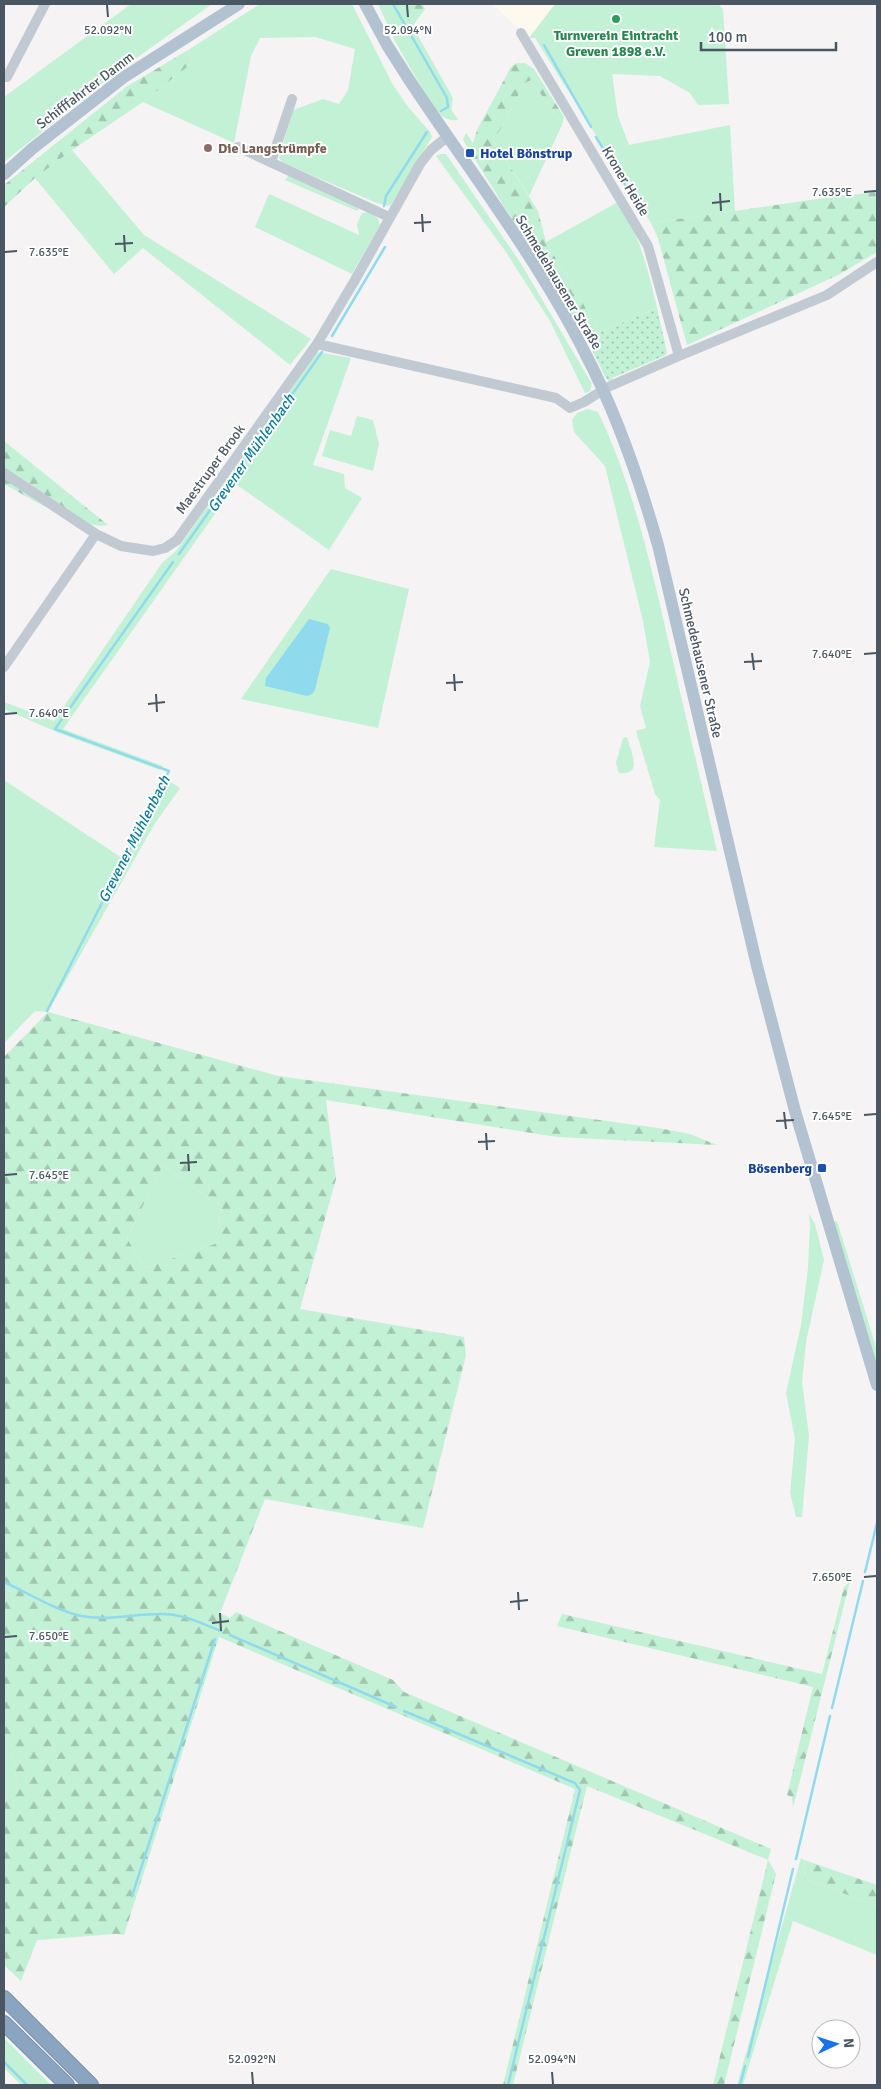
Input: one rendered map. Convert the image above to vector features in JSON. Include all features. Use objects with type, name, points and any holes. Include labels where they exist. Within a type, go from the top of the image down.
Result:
[{"type":"highway","points":[[4,1998],[91,2085]]},
{"type":"highway","points":[[4,2023],[67,2085]]},
{"type":"main road","name":"Schifffahrter Damm","points":[[4,174],[124,77],[239,4]]},
{"type":"main road","name":"Schmedehausener Straße","points":[[365,4],[392,54],[548,288],[586,353],[633,464],[658,545],[762,986],[795,1111],[877,1385]]},
{"type":"street","points":[[7,77],[45,4]]},
{"type":"street","name":"Kroner Heide","points":[[521,33],[648,246],[679,356]]},
{"type":"street","points":[[271,162],[292,99]]},
{"type":"street","name":"Maestruper Brook","points":[[4,473],[96,534],[121,546],[153,551],[165,548],[177,540],[317,344],[420,164],[431,150],[448,137]]},
{"type":"street","points":[[238,147],[389,217]]},
{"type":"street","points":[[317,344],[556,398],[570,408],[603,390],[679,356],[827,295],[877,262]]},
{"type":"street","points":[[4,667],[96,534]]},
{"type":"shaded area","points":[[492,4],[555,4],[529,38]]},
{"type":"green space","points":[[131,4],[212,4],[117,72],[4,162],[4,97]]},
{"type":"green space","points":[[260,4],[352,4],[393,85],[432,137],[390,206],[377,203],[283,163],[279,158],[293,110],[323,99],[339,104],[348,90],[355,49],[315,37],[260,38],[251,56],[234,143],[143,102],[192,63],[188,50]]},
{"type":"green space","points":[[378,4],[400,4],[453,98],[451,109],[458,120],[450,120],[444,117],[433,107],[396,43]]},
{"type":"green space","points":[[400,4],[423,4],[425,9],[412,27]]},
{"type":"green space","points":[[555,4],[721,4],[719,5],[723,9],[729,104],[698,105],[690,93],[660,76],[612,74],[618,116],[629,145],[730,125],[735,211],[651,223],[535,38],[529,38]]},
{"type":"green space","points":[[188,50],[192,63],[143,102],[72,150],[35,178],[4,207],[4,185],[126,87]]},
{"type":"green space","points":[[517,63],[525,63],[534,69],[564,117],[562,125],[531,80],[525,83],[494,141],[538,211],[546,242],[600,332],[586,338],[463,140],[466,133],[473,143],[477,130],[511,67]]},
{"type":"green space","points":[[531,80],[562,125],[529,196],[494,141],[525,83]]},
{"type":"green space","points":[[72,150],[144,235],[311,339],[290,365],[143,248],[114,274],[35,178]]},
{"type":"green space","points":[[446,154],[520,262],[592,384],[590,391],[585,393],[550,321],[506,252],[436,156]]},
{"type":"green space","points":[[289,175],[359,208],[357,211],[285,180]]},
{"type":"green space","points":[[877,192],[877,252],[838,275],[687,345],[658,238],[651,223]]},
{"type":"green space","points":[[269,194],[359,235],[357,224],[362,213],[370,212],[378,219],[380,225],[352,274],[255,227]]},
{"type":"green space","points":[[618,202],[638,240],[647,266],[657,308],[600,332],[546,242]]},
{"type":"green space","points":[[657,308],[667,352],[666,355],[609,381],[586,338]]},
{"type":"green space","points":[[317,352],[351,358],[313,465],[344,474],[345,488],[362,498],[329,550],[236,484],[63,729],[163,766],[160,770],[59,733],[4,709],[4,702],[54,721],[162,563],[176,551]]},
{"type":"green space","points":[[588,409],[598,412],[621,468],[640,526],[717,851],[654,847],[660,800],[655,794],[636,731],[646,728],[640,706],[650,662],[643,621],[605,466],[574,432],[572,420],[577,413]]},
{"type":"green space","points":[[357,416],[373,420],[379,444],[373,471],[322,456],[330,430],[351,436]]},
{"type":"green space","points":[[4,441],[108,525],[84,523],[70,518],[55,512],[4,484]]},
{"type":"green space","points":[[331,569],[409,589],[378,728],[241,699]]},
{"type":"green space","points":[[627,737],[633,756],[634,767],[627,773],[619,773],[616,763],[623,738]]},
{"type":"green space","points":[[164,778],[180,788],[154,825],[48,1012],[35,1011],[4,1043],[4,780],[122,858]]},
{"type":"green space","points":[[48,1012],[278,1076],[658,1128],[690,1134],[717,1145],[557,1137],[326,1100],[336,1179],[300,1309],[464,1337],[466,1355],[423,1528],[265,1499],[220,1613],[230,1618],[236,1612],[393,1680],[404,1692],[771,1849],[768,1860],[587,1786],[513,2085],[503,2085],[575,1789],[219,1637],[124,1935],[115,1934],[37,1940],[21,1981],[4,1965],[4,1800],[18,1792],[10,1736],[4,1739],[4,1057]],"holes":[[[163,1165],[221,1207],[215,1244],[144,1268],[127,1238]]]},
{"type":"green space","points":[[163,1165],[221,1207],[215,1244],[144,1268],[127,1238]]},
{"type":"green space","points":[[809,1214],[815,1224],[824,1260],[806,1342],[802,1382],[809,1436],[802,1517],[796,1517],[790,1493],[795,1439],[786,1393],[801,1325],[808,1268]]},
{"type":"green space","points":[[837,1221],[877,1350],[877,1365],[833,1222]]},
{"type":"green space","points":[[850,1581],[793,1808],[792,1797],[787,1795],[813,1687],[557,1626],[562,1614],[822,1674],[844,1587]]},
{"type":"green space","points":[[10,1735],[18,1792],[4,1800],[4,1739]]},
{"type":"green space","points":[[801,1858],[804,1860],[805,1879],[877,1906],[877,1955],[793,1921],[743,2085],[737,2085]]},
{"type":"green space","points":[[768,1860],[776,1874],[724,2085],[713,2085]]},
{"type":"green space","points":[[804,1860],[877,1885],[877,1906],[805,1879]]},
{"type":"green space","points":[[4,2038],[51,2085],[21,2085],[4,2068]]},
{"type":"water","points":[[309,619],[328,624],[330,628],[315,690],[307,696],[265,686],[266,678]]},
{"type":"waterway","name":"Grevener Mühlenbach","points":[[393,4],[447,98],[448,107],[441,111]]},
{"type":"waterway","points":[[544,45],[591,127]]},
{"type":"waterway","name":"Grevener Mühlenbach","points":[[384,206],[386,196],[427,132]]},
{"type":"waterway","points":[[596,137],[643,214]]},
{"type":"waterway","name":"Grevener Mühlenbach","points":[[332,336],[385,247]]},
{"type":"waterway","name":"Grevener Mühlenbach","points":[[179,554],[322,352]]},
{"type":"waterway","name":"Grevener Mühlenbach","points":[[47,1011],[169,771],[55,729],[173,562]]},
{"type":"waterway","points":[[865,1572],[877,1523]]},
{"type":"waterway","points":[[832,1708],[863,1581]]},
{"type":"waterway","points":[[4,1582],[52,1606],[81,1616],[100,1618],[167,1614],[191,1619],[221,1631]]},
{"type":"waterway","points":[[230,1635],[396,1707]]},
{"type":"waterway","points":[[132,1896],[215,1639]]},
{"type":"waterway","points":[[404,1711],[575,1783],[580,1790],[508,2085]]},
{"type":"waterway","points":[[796,1859],[830,1716]]},
{"type":"waterway","points":[[748,2057],[793,1869]]},
{"type":"waterway","points":[[4,2062],[27,2085]]},
{"type":"waterway","points":[[740,2085],[745,2066]]},
{"type":"place","name":"Turnverein Eintracht Greven 1898 e.V.","points":[[616,19]]},
{"type":"place","name":"Die Langstrümpfe","points":[[208,148]]},
{"type":"place","name":"Hotel Bönstrup","points":[[470,153]]},
{"type":"place","name":"Bösenberg","points":[[822,1168]]}]
